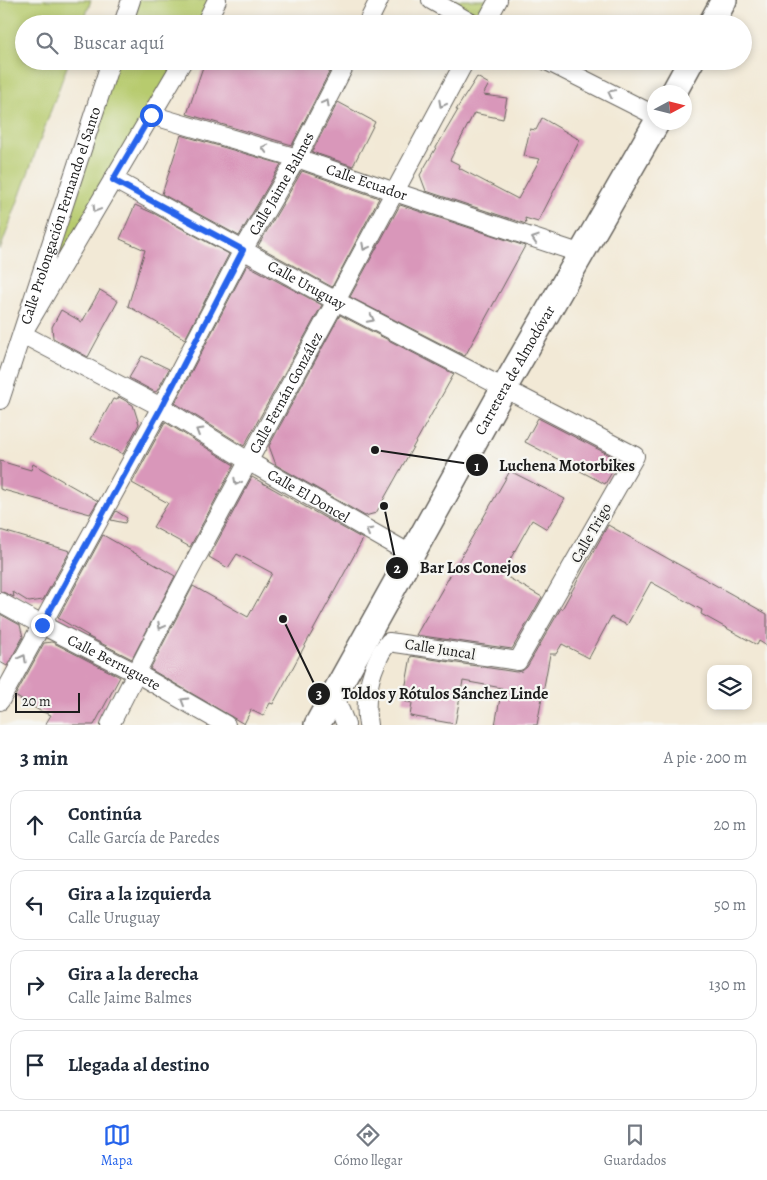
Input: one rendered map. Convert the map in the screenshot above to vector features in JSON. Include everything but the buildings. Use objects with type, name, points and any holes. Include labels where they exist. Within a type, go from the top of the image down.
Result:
[{"type":"main road","points":[[716,15],[724,0]]},
{"type":"main road","points":[[678,85],[686,70]]},
{"type":"main road","name":"Carretera de Almodóvar","points":[[322,722],[337,688],[504,388],[652,130]]},
{"type":"street","points":[[126,15],[131,0]]},
{"type":"street","points":[[210,15],[217,0]]},
{"type":"street","points":[[372,15],[380,0]]},
{"type":"street","points":[[431,0],[457,15]]},
{"type":"street","points":[[490,15],[498,0]]},
{"type":"street","name":"Calle Prolongación Fernando el Santo","points":[[0,400],[108,70]]},
{"type":"street","points":[[22,334],[178,70]]},
{"type":"street","name":"Calle Jaime Balmes","points":[[0,701],[161,408],[243,250],[297,158],[343,70]]},
{"type":"street","name":"Calle Fernán González","points":[[110,725],[248,461],[460,70]]},
{"type":"street","points":[[565,70],[647,111]]},
{"type":"street","name":"Calle Ecuador","points":[[151,115],[297,158],[582,254]]},
{"type":"street","name":"Calle Uruguay","points":[[113,180],[336,301],[504,388]]},
{"type":"street","name":"Calle El Doncel","points":[[22,334],[161,408],[248,461],[412,555]]},
{"type":"street","name":"Calle Trigo","points":[[504,388],[635,456],[518,661]]},
{"type":"street","name":"Calle Berruguete","points":[[0,602],[136,673],[226,725]]},
{"type":"street","name":"Calle Juncal","points":[[368,725],[367,696],[380,653],[389,642],[518,661]]},
{"type":"street","points":[[337,688],[338,705],[346,725]]},
{"type":"green space","points":[[0,0],[91,0],[86,15],[15,15],[15,70],[66,70],[0,250]]},
{"type":"green space","points":[[137,0],[214,0],[206,15],[131,15]]},
{"type":"green space","points":[[431,0],[498,0],[490,15],[465,15]]},
{"type":"green space","points":[[112,70],[175,70],[22,334]]},
{"type":"place","name":"Luchena Motorbikes","points":[[375,450]]},
{"type":"place","name":"Bar Los Conejos","points":[[384,506]]},
{"type":"place","name":"Toldos y Rótulos Sánchez Linde","points":[[283,619]]},
{"type":"route","points":[[42,625],[161,408],[243,250],[113,180],[151,115]]}]
